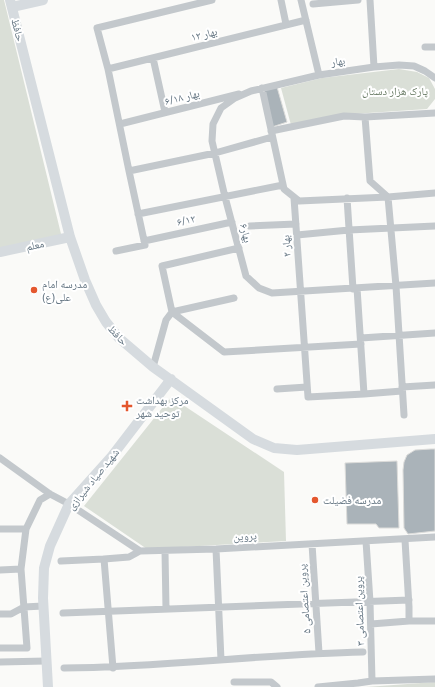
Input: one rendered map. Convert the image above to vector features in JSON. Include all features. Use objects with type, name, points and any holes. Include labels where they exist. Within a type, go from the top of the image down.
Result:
[{"type":"main road","points":[[11,4],[43,0]]},
{"type":"main road","name":"حافظ","points":[[11,4],[70,237],[96,306],[106,322],[119,338],[153,367],[253,439],[274,448],[297,450],[435,439]]},
{"type":"main road","name":"معلم","points":[[0,252],[70,237]]},
{"type":"main road","name":"شهید صیاد شیرازی","points":[[48,687],[43,606],[44,568],[50,546],[70,504],[112,456],[171,380]]},
{"type":"street","points":[[144,241],[120,124],[97,28],[212,0]]},
{"type":"street","points":[[281,0],[286,24]]},
{"type":"street","name":"بهار","points":[[301,0],[319,75],[399,65],[414,66],[435,78]]},
{"type":"street","points":[[312,4],[358,0]]},
{"type":"street","points":[[370,0],[374,67]]},
{"type":"street","name":"بهار ۱۲","points":[[108,70],[306,20]]},
{"type":"street","points":[[425,47],[435,46]]},
{"type":"street","points":[[153,58],[165,112]]},
{"type":"street","name":"بهار۶","points":[[319,75],[251,91],[235,98],[221,108],[213,124],[212,140],[225,198],[246,276],[260,288],[272,293],[435,283]]},
{"type":"street","points":[[262,88],[284,190],[294,198],[299,201],[388,197],[435,193]]},
{"type":"street","name":"بهار ۶/۱۸","points":[[120,124],[251,91]]},
{"type":"street","points":[[129,171],[215,153],[272,134],[344,116],[365,117],[435,114]]},
{"type":"street","points":[[365,117],[370,181],[388,197],[396,286],[404,415]]},
{"type":"street","points":[[138,214],[225,198],[283,185]]},
{"type":"street","name":"بهار ۲","points":[[294,198],[307,387]]},
{"type":"street","points":[[347,198],[361,341],[364,394]]},
{"type":"street","name":"۶/۱۲","points":[[116,251],[145,245],[144,241],[232,222]]},
{"type":"street","points":[[250,226],[296,224]]},
{"type":"street","points":[[297,235],[349,230],[435,226]]},
{"type":"street","points":[[239,248],[162,266],[172,312],[224,352],[304,347],[435,333]]},
{"type":"street","points":[[153,367],[166,320],[172,312],[234,298]]},
{"type":"street","points":[[277,389],[307,387],[308,397],[364,394],[435,385]]},
{"type":"street","points":[[1,459],[50,494],[70,504],[140,551],[129,557],[61,561]]},
{"type":"street","points":[[0,648],[27,648],[21,569],[26,529],[40,500],[50,494]]},
{"type":"street","points":[[0,529],[26,529]]},
{"type":"street","name":"پروین","points":[[140,551],[216,549],[405,540],[435,537]]},
{"type":"street","points":[[405,540],[409,621]]},
{"type":"street","name":"پروین اعتصامی ۳","points":[[366,541],[371,624],[372,681]]},
{"type":"street","name":"پروین اعتصامی ۵","points":[[312,544],[319,653]]},
{"type":"street","points":[[216,549],[221,660]]},
{"type":"street","points":[[164,551],[166,609]]},
{"type":"street","points":[[104,559],[113,668]]},
{"type":"street","points":[[0,570],[21,569]]},
{"type":"street","points":[[62,613],[409,600]]},
{"type":"street","points":[[0,614],[10,614],[24,607],[43,606]]},
{"type":"street","points":[[371,624],[409,621],[435,621]]},
{"type":"street","points":[[64,668],[113,668],[319,653],[363,652]]},
{"type":"street","points":[[0,662],[46,661]]},
{"type":"street","points":[[318,687],[358,685],[372,681],[435,679]]},
{"type":"street","points":[[234,682],[271,682],[277,687]]},
{"type":"green space","points":[[0,0],[4,0],[62,238],[0,252]]},
{"type":"green space","name":"پارک هزار دستان","points":[[399,69],[417,72],[429,78],[435,89],[435,99],[427,109],[353,114],[291,125],[281,88],[322,78]]},
{"type":"green space","points":[[171,397],[284,472],[286,541],[147,549],[84,506]]},
{"type":"green space","points":[[435,682],[435,687],[366,687]]},
{"type":"building","points":[[277,87],[287,122],[272,127],[264,90]]},
{"type":"building","points":[[435,449],[435,531],[408,534],[404,528],[404,462],[407,455],[415,450]]},
{"type":"building","points":[[397,461],[399,528],[379,528],[376,524],[347,524],[345,463]]},
{"type":"place","name":"مدرسه امام علی(ع)","points":[[34,290]]},
{"type":"place","name":"مرکز بهداشت توحید شهر","points":[[127,406]]},
{"type":"place","name":"مدرسه فضیلت","points":[[315,500]]}]
